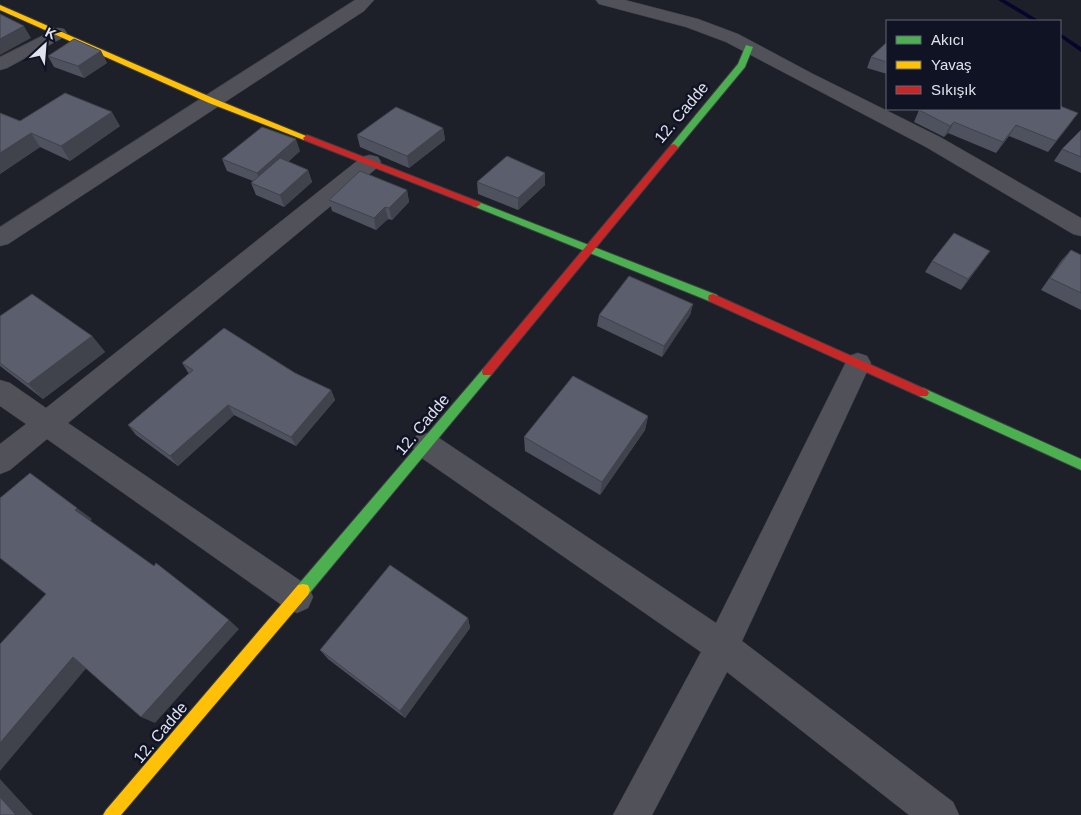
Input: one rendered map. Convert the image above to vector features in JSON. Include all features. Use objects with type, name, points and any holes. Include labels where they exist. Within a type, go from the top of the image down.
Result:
[{"type":"street","points":[[0,238],[358,7],[364,0]]},
{"type":"street","points":[[605,0],[692,24],[732,38],[806,78],[933,142],[1081,228]]},
{"type":"street","points":[[0,7],[212,101],[698,291],[1081,465]]},
{"type":"street","points":[[0,64],[58,33]]},
{"type":"street","name":"12. Cadde","points":[[111,815],[426,445],[590,248],[742,64],[749,47]]},
{"type":"street","points":[[0,461],[370,162]]},
{"type":"street","points":[[632,815],[722,647],[858,363]]},
{"type":"street","points":[[0,391],[297,597]]},
{"type":"street","points":[[426,445],[722,647],[940,815]]},
{"type":"building","points":[[0,14],[24,26],[0,39]]},
{"type":"building","points":[[74,39],[101,51],[78,66],[48,56]]},
{"type":"building","points":[[886,43],[886,62],[871,57]]},
{"type":"building","points":[[65,93],[112,112],[61,146],[31,133],[0,153],[0,113],[20,121]]},
{"type":"building","points":[[1061,106],[1078,113],[1056,141],[1016,125],[1003,142],[954,122],[950,126],[919,110],[1061,110]]},
{"type":"building","points":[[396,107],[443,128],[407,156],[357,135]]},
{"type":"building","points":[[262,127],[296,139],[257,173],[222,159]]},
{"type":"building","points":[[1081,130],[1081,157],[1062,149]]},
{"type":"building","points":[[507,156],[545,173],[518,198],[477,182]]},
{"type":"building","points":[[280,158],[308,170],[280,195],[251,183]]},
{"type":"building","points":[[360,171],[407,190],[389,208],[385,207],[374,218],[329,200]]},
{"type":"building","points":[[954,233],[990,251],[968,279],[932,261]]},
{"type":"building","points":[[1071,250],[1081,255],[1081,293],[1050,278]]},
{"type":"building","points":[[629,276],[693,304],[664,346],[599,315]]},
{"type":"building","points":[[32,294],[92,336],[28,384],[0,363],[0,316]]},
{"type":"building","points":[[224,328],[295,373],[331,390],[291,437],[228,405],[170,456],[128,425],[193,370],[182,363]]},
{"type":"building","points":[[573,376],[648,416],[602,482],[524,437]]},
{"type":"building","points":[[30,473],[77,508],[75,510],[154,566],[156,563],[229,620],[141,717],[73,657],[0,743],[0,644],[46,594],[0,558],[0,498]]},
{"type":"building","points":[[390,565],[468,618],[400,711],[320,650]]},
{"type":"building","points":[[0,797],[16,815],[0,815]]},
{"type":"waterway","points":[[1001,0],[1035,20]]},
{"type":"waterway","points":[[1061,36],[1081,50]]},
{"type":"traffic: fast","points":[[674,147],[742,65],[749,47]]},
{"type":"traffic: fast","points":[[476,204],[713,298]]},
{"type":"traffic: fast","points":[[303,590],[487,372]]},
{"type":"traffic: fast","points":[[923,393],[1081,465]]},
{"type":"traffic: slow","points":[[0,7],[212,101],[307,138]]},
{"type":"traffic: slow","points":[[111,815],[303,590]]},
{"type":"traffic: jam","points":[[307,138],[476,204]]},
{"type":"traffic: jam","points":[[487,372],[674,147]]},
{"type":"traffic: jam","points":[[713,298],[923,393]]}]
